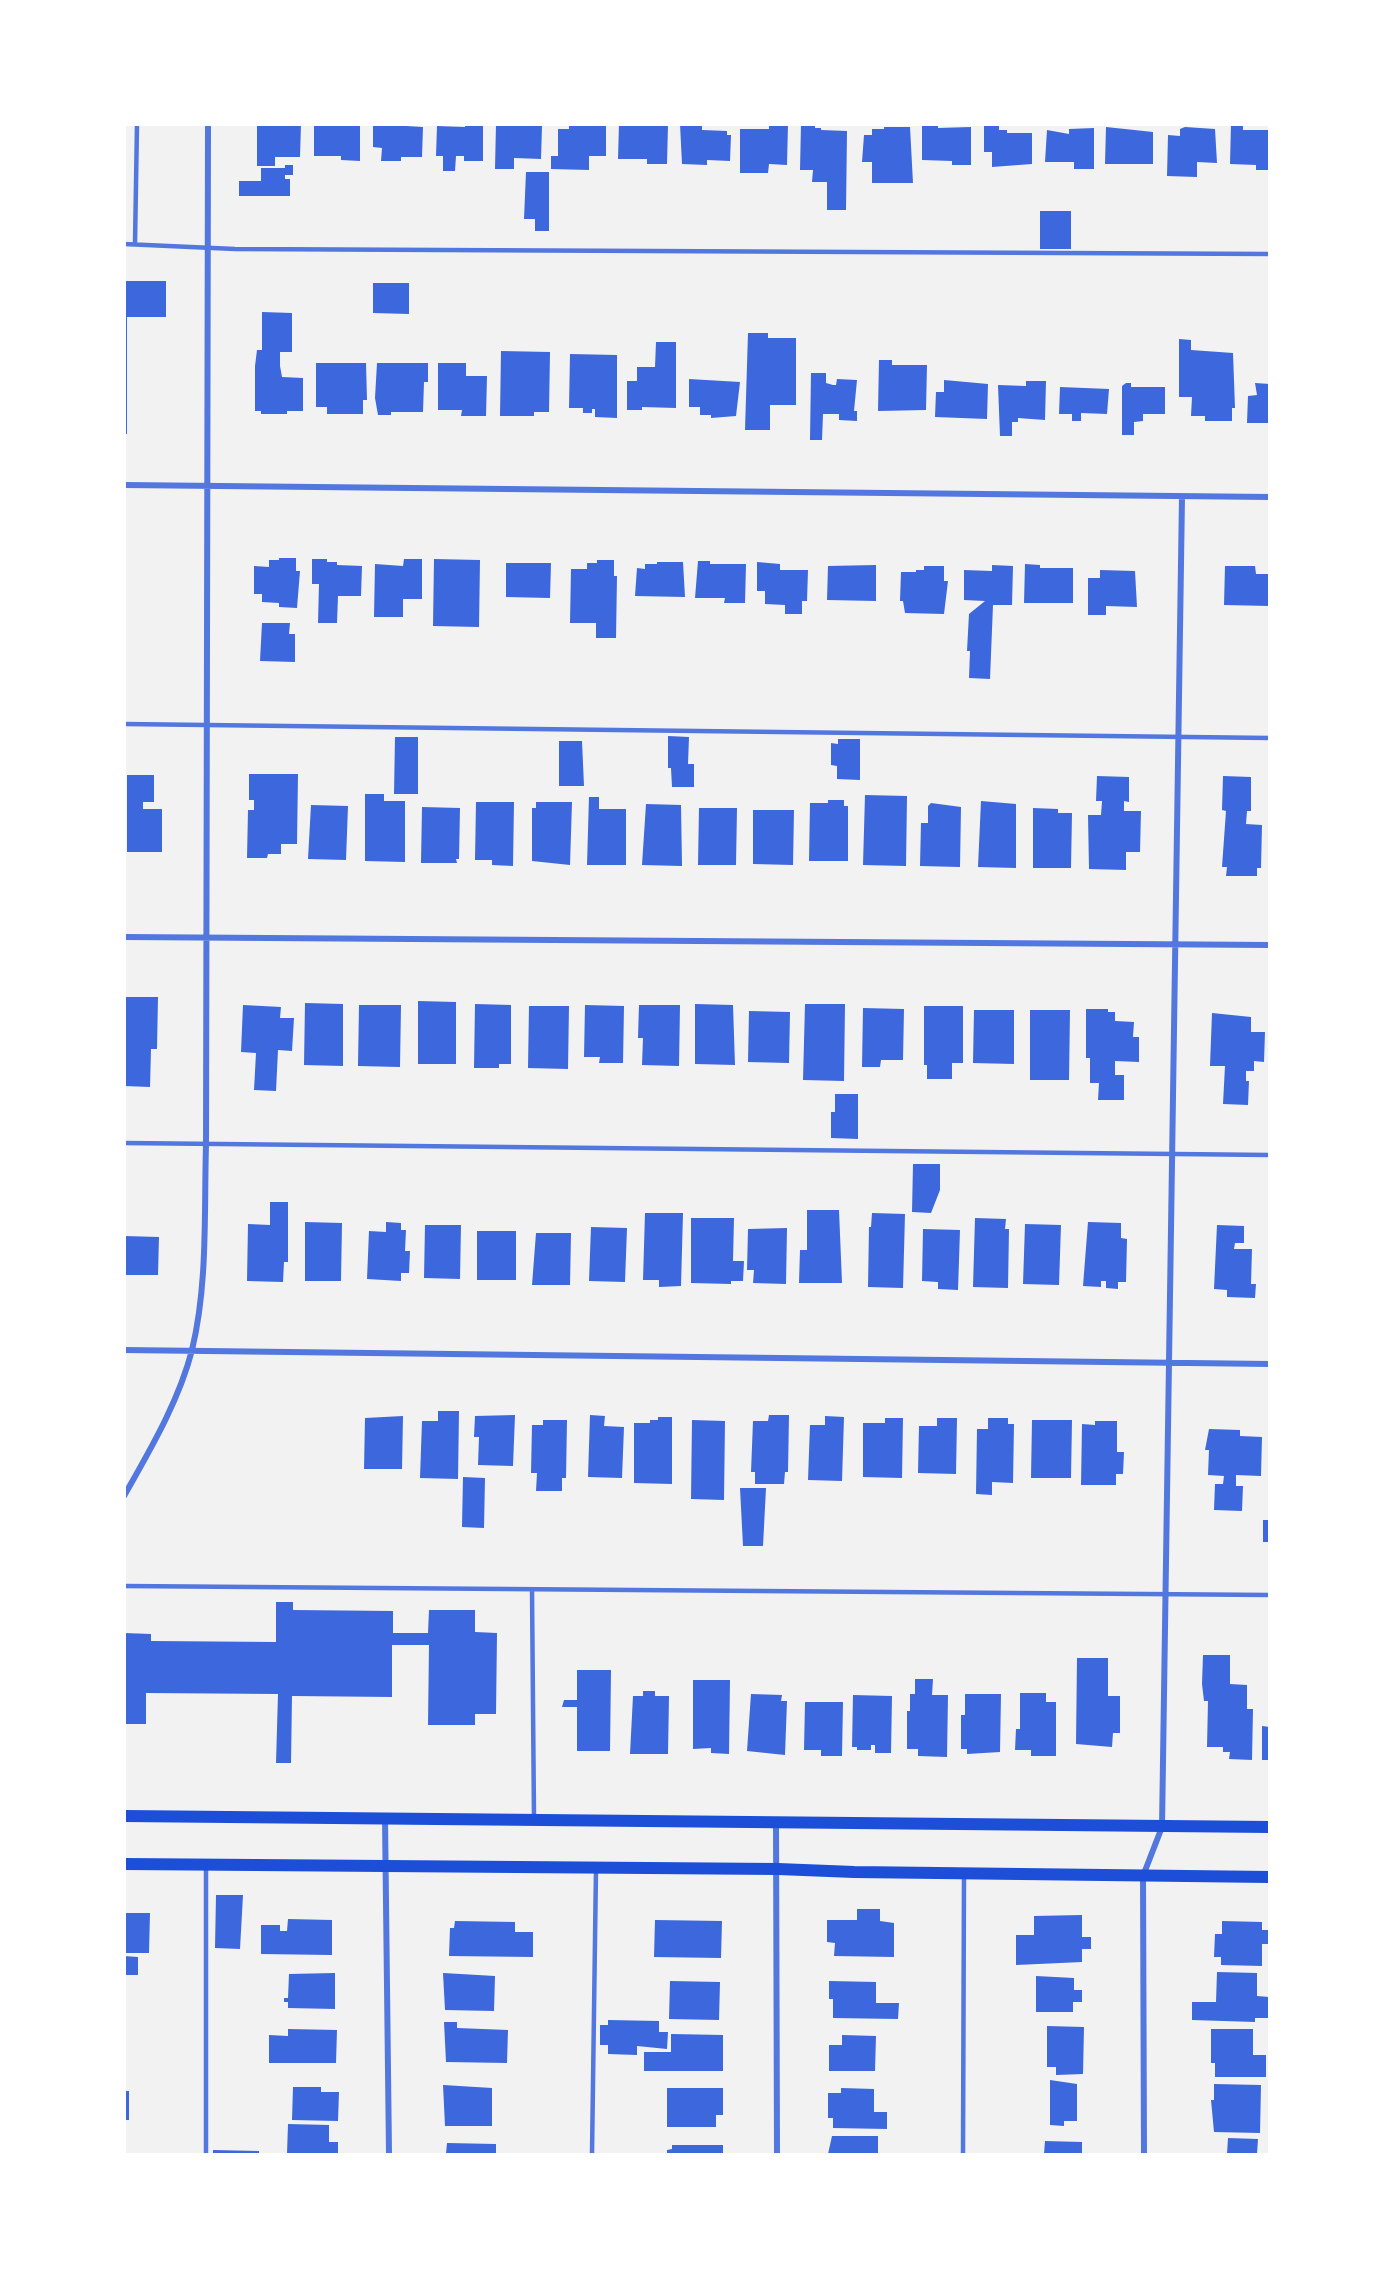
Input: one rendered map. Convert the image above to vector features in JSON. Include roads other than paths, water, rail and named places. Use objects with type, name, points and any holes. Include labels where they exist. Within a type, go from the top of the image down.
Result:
[{"type":"main road","points":[[124,1816],[1269,1827]]},
{"type":"main road","points":[[124,1864],[778,1869],[964,1874],[1269,1877]]},
{"type":"street","points":[[124,1496],[153,1445],[191,1351],[199,1305],[206,1145],[208,124]]},
{"type":"street","points":[[124,485],[1269,497]]},
{"type":"street","points":[[1144,2154],[1143,1876],[1162,1827],[1182,497]]},
{"type":"street","points":[[124,936],[1269,945]]},
{"type":"street","points":[[124,1350],[1269,1364]]},
{"type":"street","points":[[385,1817],[389,2154]]},
{"type":"street","points":[[776,1821],[778,1869],[777,2154]]},
{"type":"lane","points":[[135,244],[137,124]]},
{"type":"lane","points":[[124,244],[207,248],[1269,254]]},
{"type":"lane","points":[[124,724],[1269,738]]},
{"type":"lane","points":[[124,1143],[1269,1155]]},
{"type":"lane","points":[[124,1586],[1269,1595]]},
{"type":"lane","points":[[532,1590],[534,1819]]},
{"type":"lane","points":[[206,1863],[206,2154]]},
{"type":"lane","points":[[592,2154],[596,1867]]},
{"type":"lane","points":[[963,2154],[964,1874]]}]
